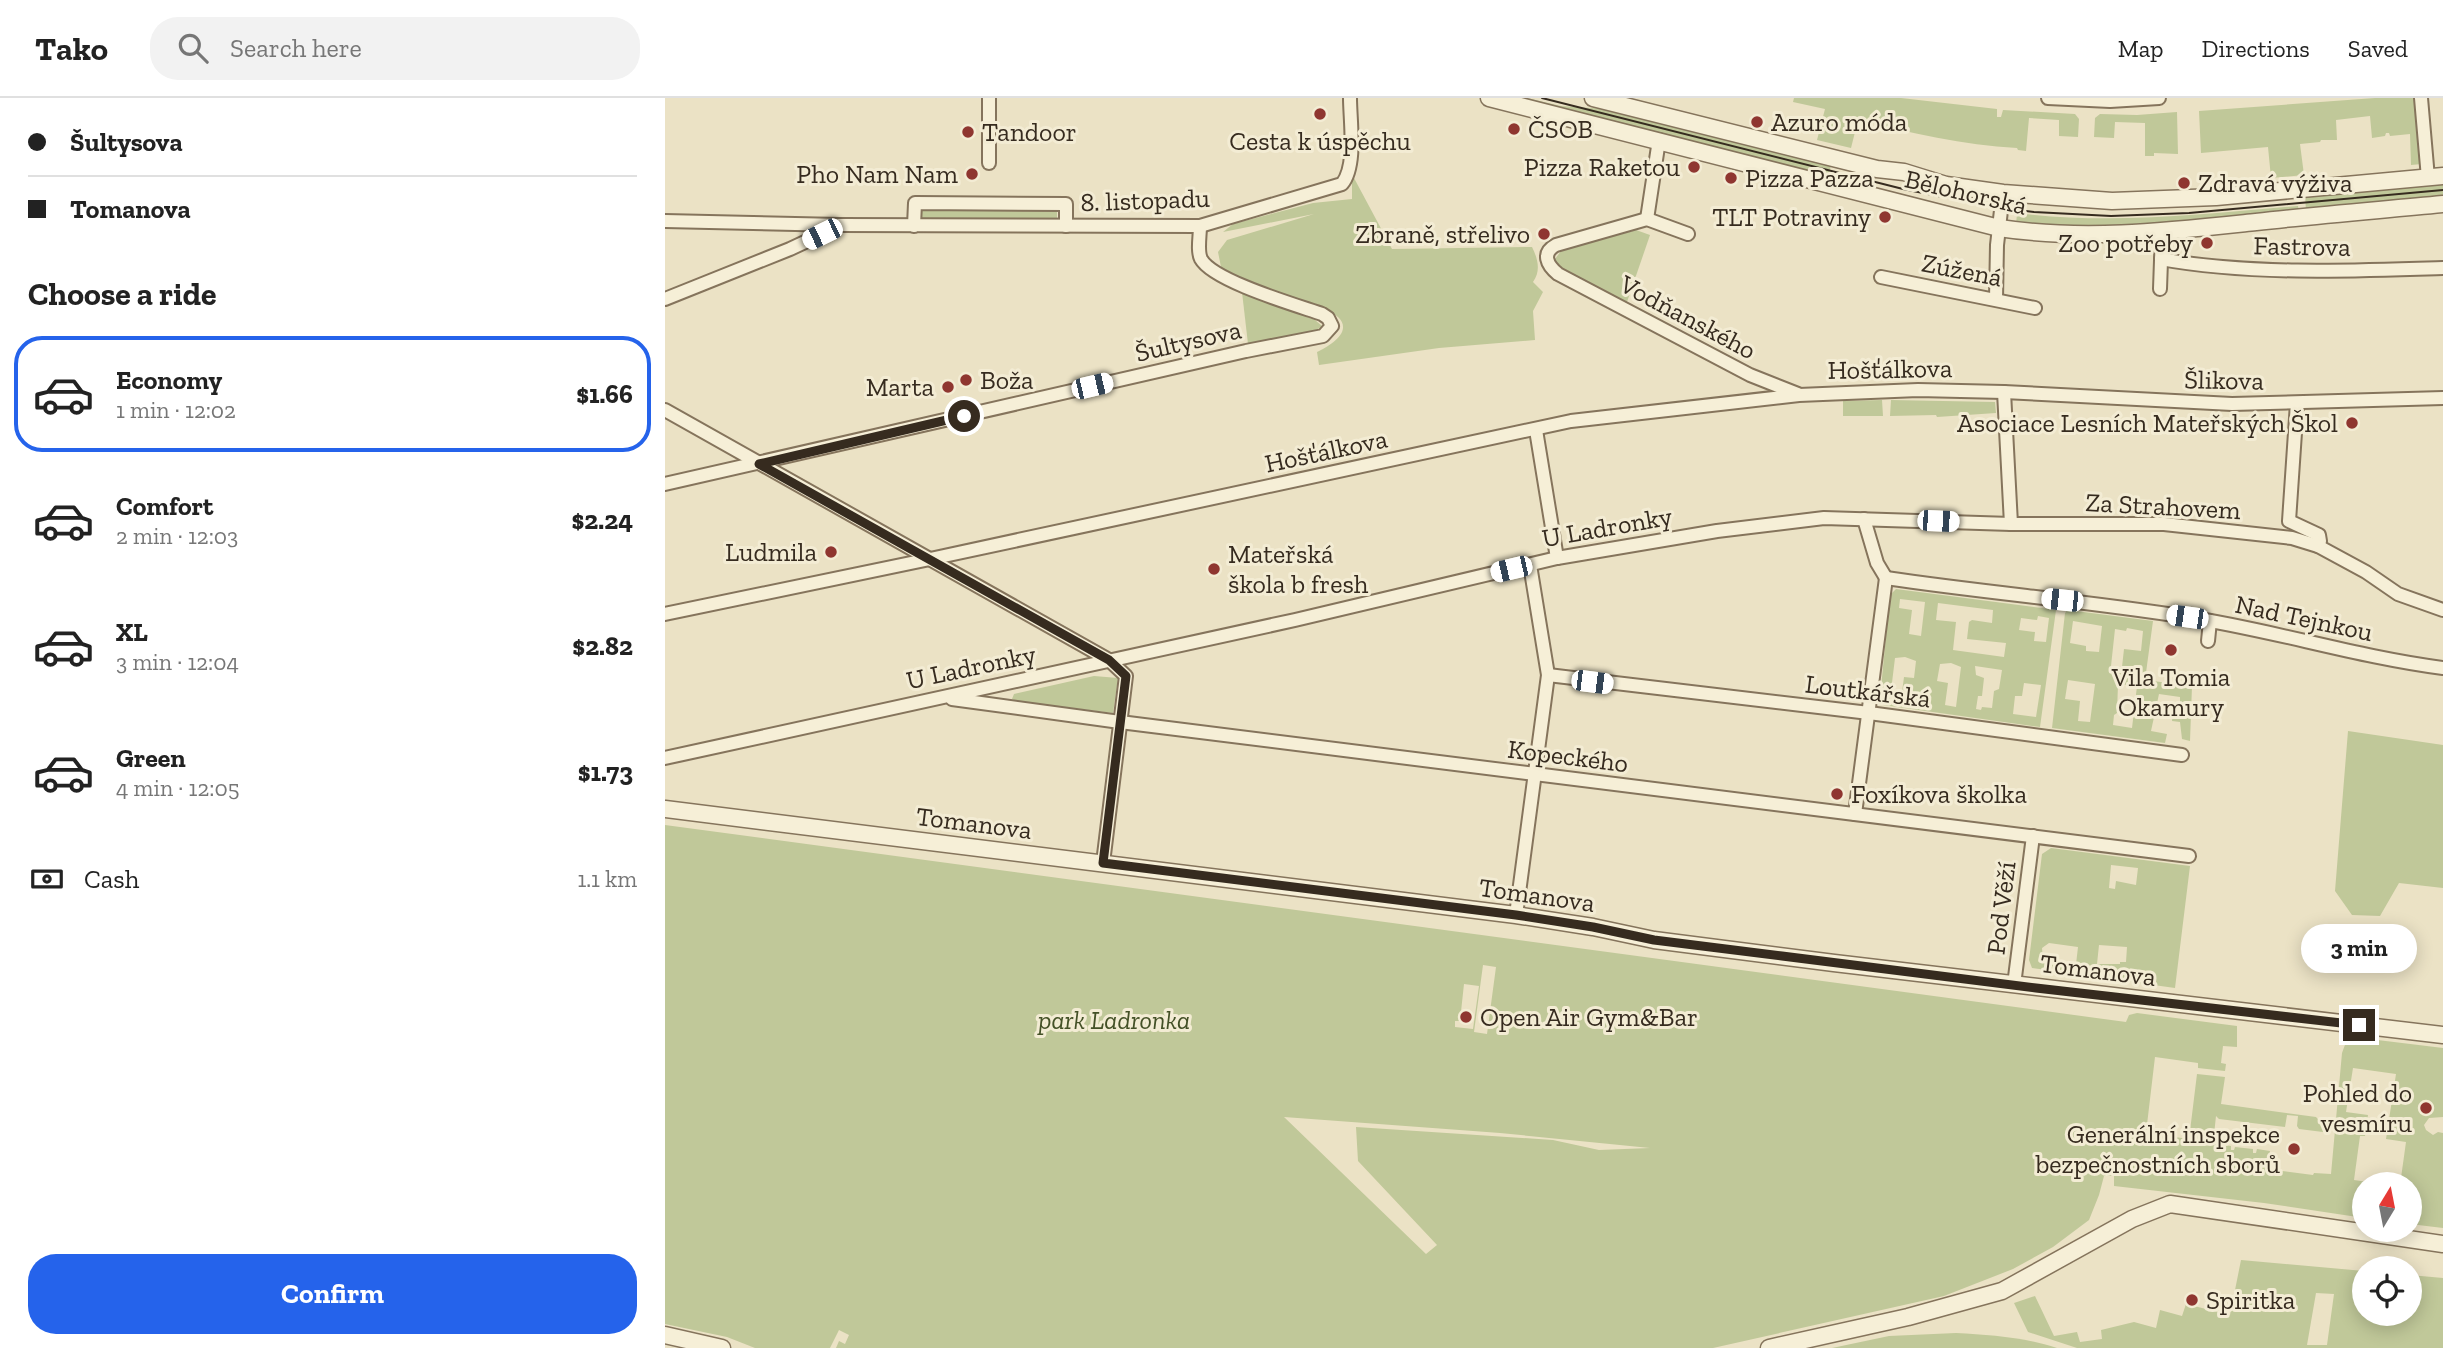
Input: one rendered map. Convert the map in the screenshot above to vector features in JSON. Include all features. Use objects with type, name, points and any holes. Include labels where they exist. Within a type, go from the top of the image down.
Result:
[{"type":"street","points":[[989,98],[989,163]]},
{"type":"street","name":"8. listopadu","points":[[665,221],[841,226],[1200,226],[1342,184],[1351,160],[1350,98]]},
{"type":"street","name":"Bělohorská","points":[[1489,98],[1999,228],[2094,235],[2161,232],[2443,204]]},
{"type":"street","name":"Bělohorská","points":[[1593,98],[1877,170],[1904,172],[1946,185],[2003,193],[2078,200],[2156,200],[2435,177]]},
{"type":"street","points":[[2048,98],[2159,98]]},
{"type":"street","points":[[2421,98],[2435,177]]},
{"type":"street","points":[[1659,140],[1647,219],[1688,234]]},
{"type":"street","points":[[1996,299],[2003,193]]},
{"type":"street","name":"8. listopadu","points":[[914,226],[915,203],[927,203],[1066,204],[1066,226]]},
{"type":"street","name":"Vodňanského","points":[[1647,219],[1551,248],[1546,258],[1548,265],[1558,274],[1750,375],[1799,395]]},
{"type":"street","points":[[665,299],[841,226]]},
{"type":"street","name":"Šultysova","points":[[665,484],[1246,351],[1323,336],[1329,331],[1332,326],[1322,314],[1238,284],[1207,268],[1199,257],[1200,226]]},
{"type":"street","points":[[2160,289],[2161,232]]},
{"type":"street","name":"Fastrova","points":[[2161,259],[2192,265],[2299,270],[2443,268]]},
{"type":"street","name":"Zúžená","points":[[1881,277],[2035,308]]},
{"type":"street","name":"Hošťálkova","points":[[665,614],[1571,421],[1799,395],[1918,390],[2004,392]]},
{"type":"street","points":[[2004,392],[2011,524]]},
{"type":"street","name":"Šlikova","points":[[2004,392],[2232,404],[2443,398]]},
{"type":"street","points":[[2297,403],[2289,521],[2319,535],[2318,546]]},
{"type":"street","points":[[665,410],[1109,660],[1126,676],[1103,863]]},
{"type":"street","points":[[1537,430],[1557,558]]},
{"type":"street","name":"U Ladronky","points":[[665,758],[1557,558],[1717,531],[1824,518],[1864,519]]},
{"type":"street","points":[[1855,814],[1886,578],[1877,563],[1864,519]]},
{"type":"street","name":"Za Strahovem","points":[[1864,519],[2011,524],[2164,524],[2292,538],[2318,546],[2366,572],[2398,594],[2443,610]]},
{"type":"street","points":[[1516,915],[1548,676],[1530,565]]},
{"type":"street","name":"Nad Tejnkou","points":[[1886,578],[2210,621],[2394,661],[2443,668]]},
{"type":"street","points":[[2208,641],[2210,621]]},
{"type":"street","name":"Loutkářská","points":[[1548,676],[1869,713],[2182,755]]},
{"type":"street","name":"Kopeckého","points":[[941,697],[1534,775],[2189,856]]},
{"type":"street","name":"Tomanova","points":[[665,809],[1516,915],[1654,940],[2443,1035]]},
{"type":"street","name":"Pod Věží","points":[[2014,985],[2033,836]]},
{"type":"street","points":[[1769,1348],[1908,1317],[2002,1291],[2132,1219],[2170,1204],[2443,1244]]},
{"type":"street","points":[[665,1335],[722,1348]]},
{"type":"green space","points":[[1507,98],[1527,98],[1561,106],[1622,110],[1832,162],[1827,180]]},
{"type":"green space","points":[[1794,98],[1901,98],[1997,109],[1997,117],[2001,117],[2003,110],[2075,114],[2079,119],[2078,137],[2059,136],[2059,120],[2029,118],[2026,151],[1937,138],[1858,120],[1851,148],[1817,140],[1825,109],[1793,102]]},
{"type":"green space","points":[[2375,98],[2416,98],[2422,164],[2411,165],[2410,134],[2390,136],[2386,133],[2385,136],[2372,138],[2370,116],[2336,120],[2337,140],[2300,144],[2304,175],[2271,178],[2268,147],[2201,153],[2199,111]]},
{"type":"green space","points":[[2177,112],[2178,154],[2154,153],[2154,156],[2145,156],[2145,123],[2115,122],[2114,138],[2094,137],[2095,118],[2100,114]]},
{"type":"green space","points":[[1354,178],[1392,249],[1532,247],[1538,265],[1533,282],[1543,292],[1533,311],[1535,340],[1439,348],[1319,365],[1317,352],[1333,343],[1343,328],[1338,317],[1324,309],[1226,273],[1221,267],[1218,252],[1227,240],[1314,214],[1223,232],[1233,224],[1313,203],[1352,199]]},
{"type":"green space","points":[[2443,182],[2443,198],[2306,211],[2305,194]]},
{"type":"green space","points":[[2298,206],[2299,211],[2101,230],[2016,225],[2017,213],[2122,218]]},
{"type":"green space","points":[[921,209],[1057,209],[1057,218],[921,219]]},
{"type":"green space","points":[[1636,230],[1650,235],[1627,302],[1558,266],[1555,259],[1561,251]]},
{"type":"green space","points":[[1242,292],[1315,320],[1322,326],[1314,332],[1248,344]]},
{"type":"green space","points":[[1882,400],[1883,416],[1843,416],[1843,401]]},
{"type":"green space","points":[[1891,400],[1995,402],[1996,413],[1937,417],[1890,416]]},
{"type":"green space","points":[[1896,589],[2056,610],[2040,727],[1883,705],[1880,698],[1890,595]],"holes":[[[1900,599],[1925,602],[1921,636],[1909,634],[1912,610],[1899,608]],[[1938,603],[1993,610],[1992,623],[1972,620],[1969,622],[1967,639],[2006,643],[2004,657],[1953,650],[1956,622],[1936,620]],[[2021,618],[2049,618],[2046,642],[2034,641],[2035,632],[2019,630]],[[1905,657],[1916,661],[1914,678],[1904,677],[1901,700],[1890,699],[1895,658]],[[1951,663],[1961,667],[1956,707],[1945,705],[1948,683],[1937,681],[1940,664]],[[1975,666],[2002,670],[1999,689],[1994,691],[1992,708],[1982,707],[1981,710],[1976,709],[1978,696],[1982,696],[1984,678],[1976,675]],[[2024,683],[2041,685],[2036,717],[2013,714],[2015,696],[2022,696]]]},
{"type":"green space","points":[[2068,610],[2153,621],[2145,680],[2192,686],[2190,741],[2182,739],[2180,722],[2172,721],[2174,703],[2180,703],[2180,697],[2159,694],[2151,731],[2167,734],[2165,743],[2052,728],[2065,613]],"holes":[[[2073,621],[2102,626],[2099,652],[2086,651],[2086,646],[2070,643]],[[2127,628],[2143,631],[2141,651],[2124,649],[2122,667],[2111,666],[2115,629],[2126,631]],[[2068,680],[2095,684],[2090,722],[2078,721],[2080,701],[2065,699]],[[2118,684],[2137,686],[2132,728],[2113,725],[2114,715],[2117,713]]]},
{"type":"green space","points":[[1094,676],[1118,678],[1113,713],[1012,699],[1014,694]]},
{"type":"green space","points":[[2348,731],[2443,745],[2443,888],[2399,883],[2380,916],[2352,915],[2335,891]]},
{"type":"green space","name":"park Ladronka","points":[[665,825],[2126,1022],[2129,1015],[2137,1013],[2237,1026],[2237,1047],[2223,1046],[2221,1063],[2226,1064],[2225,1071],[2198,1068],[2198,1063],[2155,1057],[2146,1133],[2189,1139],[2197,1074],[2225,1077],[2221,1104],[2316,1117],[2324,1126],[2323,1132],[2299,1129],[2298,1116],[2287,1115],[2285,1127],[2219,1119],[2216,1116],[2213,1144],[2231,1146],[2231,1150],[2235,1147],[2253,1149],[2253,1153],[2256,1153],[2257,1149],[2270,1151],[2268,1169],[2313,1175],[2331,1174],[2342,1053],[2346,1042],[2353,1037],[2443,1048],[2443,1117],[2429,1118],[2424,1125],[2433,1135],[2443,1133],[2443,1228],[2422,1225],[2422,1172],[2402,1172],[2406,1142],[2386,1139],[2396,1074],[2353,1068],[2346,1112],[2368,1115],[2365,1136],[2360,1136],[2355,1172],[2352,1172],[2352,1216],[2114,1186],[2114,1176],[2104,1176],[2089,1220],[2053,1247],[2013,1269],[1944,1296],[1713,1348],[836,1348],[839,1341],[845,1344],[849,1335],[839,1330],[830,1348],[755,1348],[727,1337],[665,1324]],"holes":[[[1483,965],[1496,967],[1487,1034],[1474,1032]],[[1464,984],[1479,986],[1473,1029],[1455,1027],[1455,1021],[1460,1021]],[[1284,1117],[1500,1133],[1650,1148],[1599,1150],[1553,1140],[1356,1127],[1358,1161],[1437,1245],[1426,1254]]]},
{"type":"green space","points":[[2051,848],[2190,866],[2175,988],[2032,968],[2029,960],[2042,854]],"holes":[[[2111,865],[2138,868],[2136,885],[2116,881],[2115,889],[2109,888]],[[2049,943],[2078,947],[2075,973],[2072,973],[2073,967],[2043,961],[2042,948]],[[2099,945],[2127,947],[2126,962],[2097,964]]]},
{"type":"green space","points":[[2241,1260],[2352,1270],[2352,1326],[2422,1326],[2422,1276],[2443,1278],[2443,1348],[2077,1348],[2028,1332],[2014,1303],[2035,1296],[2054,1336],[2077,1332],[2080,1342],[2102,1339],[2101,1330],[2134,1322],[2156,1328],[2160,1310],[2182,1316],[2186,1304],[2230,1315]],"holes":[[[2316,1293],[2334,1294],[2327,1345],[2307,1345]]]},
{"type":"green space","points":[[1956,1333],[2019,1339],[2057,1348],[1832,1348],[1889,1336]]},
{"type":"tram line","points":[[1542,98],[1903,189],[1993,207],[2034,212],[2111,216],[2189,213],[2443,190]]},
{"type":"place","name":"Cesta k úspěchu","points":[[1320,114]]},
{"type":"place","name":"Azuro móda","points":[[1757,122]]},
{"type":"place","name":"ČSOB","points":[[1514,129]]},
{"type":"place","name":"Tandoor","points":[[968,132]]},
{"type":"place","name":"Pizza Raketou","points":[[1694,167]]},
{"type":"place","name":"Pho Nam Nam","points":[[972,174]]},
{"type":"place","name":"Pizza Pazza","points":[[1731,178]]},
{"type":"place","name":"Zdravá výživa","points":[[2184,183]]},
{"type":"place","name":"TLT Potraviny","points":[[1885,217]]},
{"type":"place","name":"Zbraně, střelivo","points":[[1544,234]]},
{"type":"place","name":"Zoo potřeby","points":[[2207,243]]},
{"type":"place","name":"Boža","points":[[966,380]]},
{"type":"place","name":"Marta","points":[[948,387]]},
{"type":"place","name":"Asociace Lesních Mateřských Škol","points":[[2352,423]]},
{"type":"place","name":"Ludmila","points":[[831,552]]},
{"type":"place","name":"Mateřská škola b fresh","points":[[1214,569]]},
{"type":"place","name":"Vila Tomia Okamury","points":[[2171,650]]},
{"type":"place","name":"Foxíkova školka","points":[[1837,794]]},
{"type":"place","name":"Open Air Gym&Bar","points":[[1466,1017]]},
{"type":"place","name":"Pohled do vesmíru","points":[[2426,1108]]},
{"type":"place","name":"Generální inspekce bezpečnostních sborů","points":[[2294,1149]]},
{"type":"place","name":"Spiritka","points":[[2192,1300]]},
{"type":"route","points":[[964,416],[759,464],[1109,660],[1126,676],[1103,863],[1516,915],[1654,940],[2359,1025]]}]
